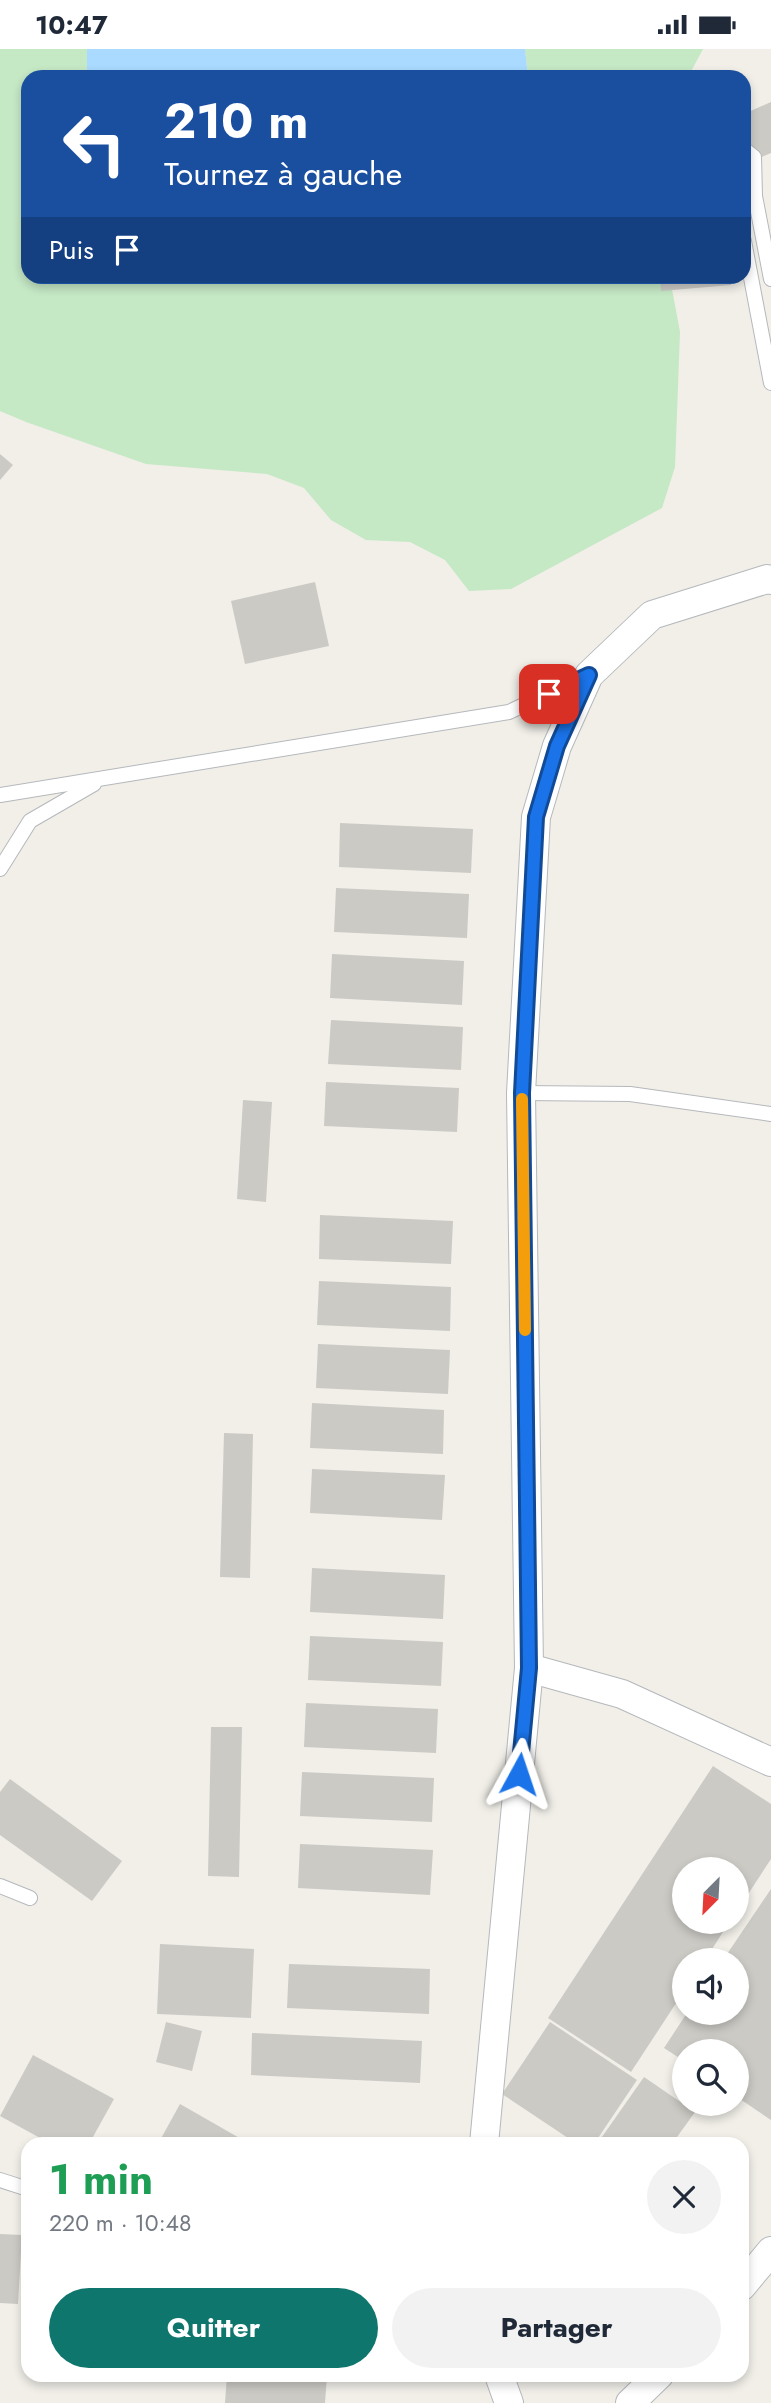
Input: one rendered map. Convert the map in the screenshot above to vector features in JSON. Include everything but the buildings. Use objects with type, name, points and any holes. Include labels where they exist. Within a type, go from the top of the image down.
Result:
[{"type":"street","points":[[485,2137],[529,1668],[522,1093],[536,817],[557,746],[589,675],[652,615],[770,577]]},
{"type":"street","points":[[529,1668],[622,1694],[771,1762]]},
{"type":"street","points":[[749,2278],[771,2251]]},
{"type":"street","points":[[502,2382],[509,2403]]},
{"type":"street","points":[[630,2403],[652,2382]]},
{"type":"lane","points":[[751,155],[754,157],[755,196],[771,279]]},
{"type":"lane","points":[[751,278],[771,383]]},
{"type":"lane","points":[[0,796],[509,712],[589,675]]},
{"type":"lane","points":[[0,869],[30,821],[101,780]]},
{"type":"lane","points":[[522,1093],[630,1094],[771,1114]]},
{"type":"lane","points":[[0,1886],[30,1898]]},
{"type":"lane","points":[[0,2180],[21,2187]]},
{"type":"green space","points":[[0,49],[87,49],[87,70],[21,70],[21,284],[669,284],[680,332],[675,467],[662,508],[511,589],[469,591],[445,560],[410,542],[366,540],[331,520],[304,488],[267,474],[146,464],[0,411]]},
{"type":"green space","points":[[525,49],[703,49],[692,70],[527,70]]},
{"type":"water","points":[[87,49],[525,49],[527,70],[87,70]]},
{"type":"slow traffic","points":[[522,1099],[525,1330]]},
{"type":"route","points":[[519,1774],[529,1668],[522,1093],[536,817],[557,746],[589,675],[549,694]]}]
